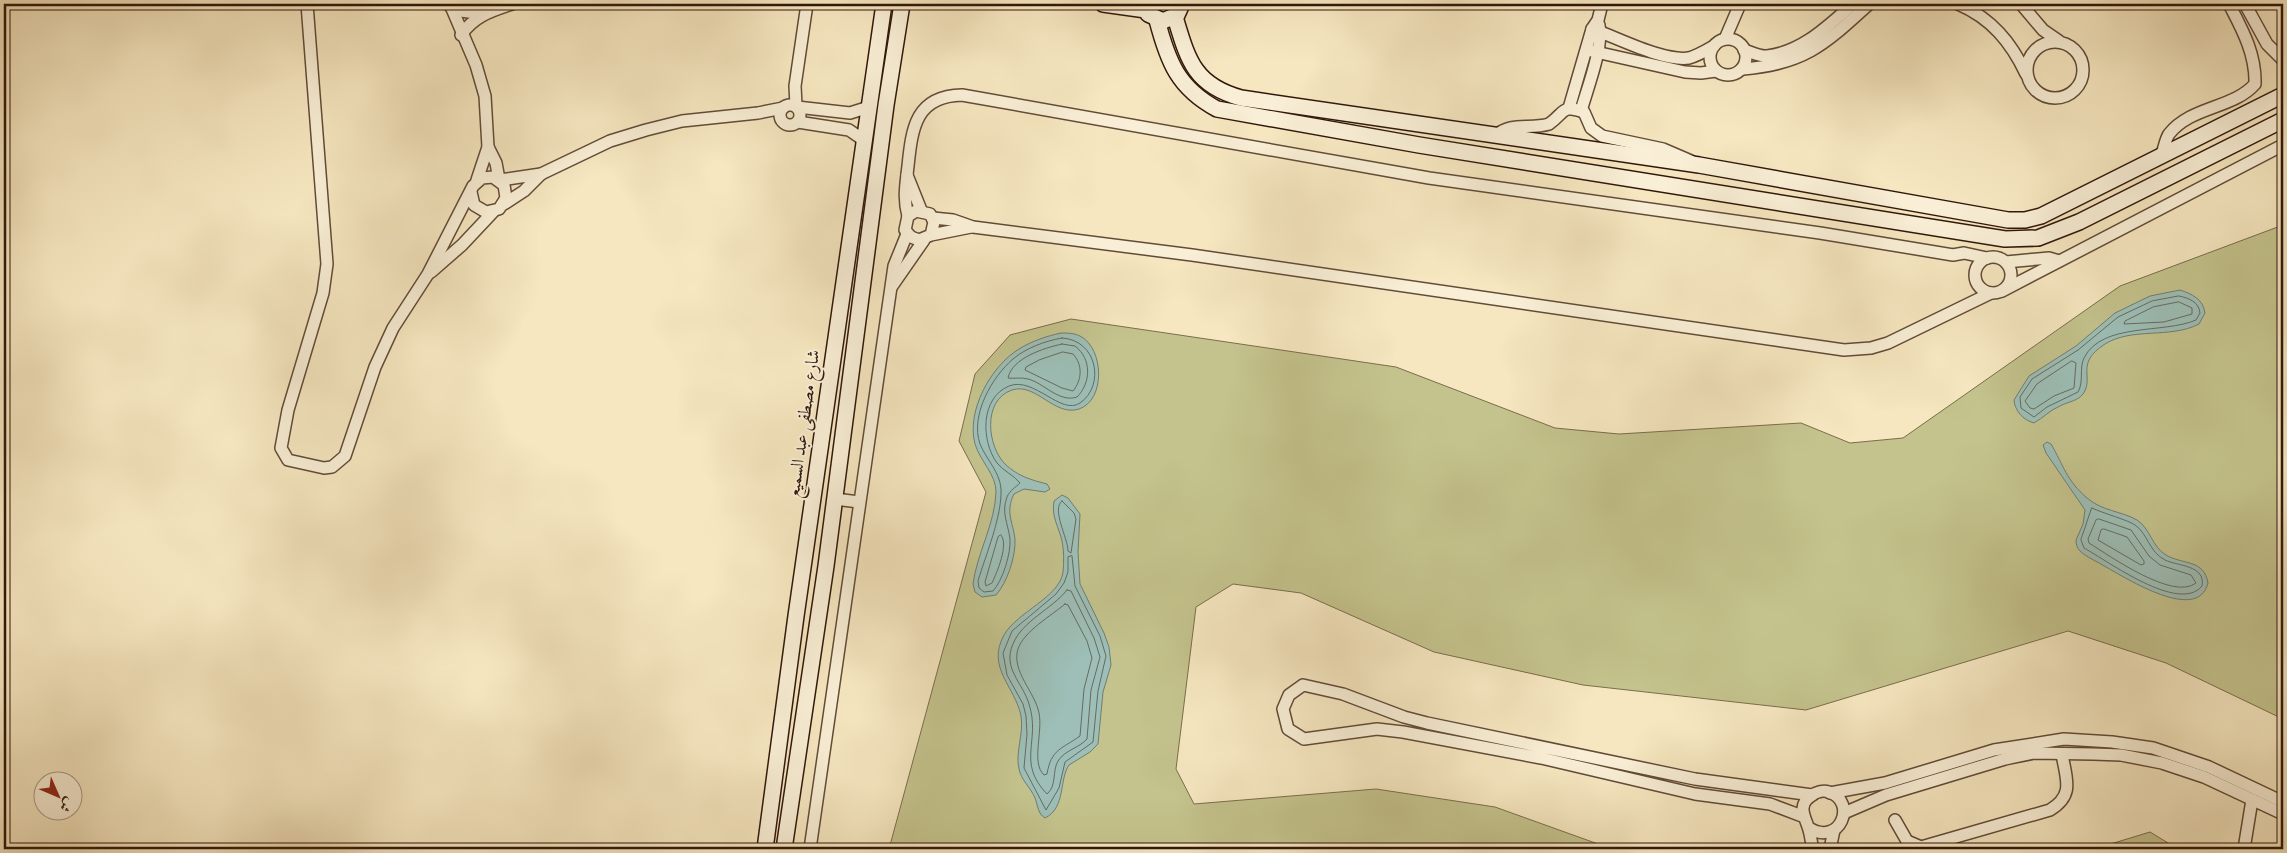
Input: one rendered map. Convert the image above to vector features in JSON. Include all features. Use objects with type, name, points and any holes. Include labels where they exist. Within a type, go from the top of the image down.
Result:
[{"type":"street","points":[[307,4],[326,264],[323,293],[294,387],[281,440],[283,455],[288,460],[324,468],[332,467],[345,456],[375,367],[394,328],[428,274],[460,209],[471,192],[488,147],[485,96],[476,65],[461,35],[450,5]]},
{"type":"street","points":[[461,35],[474,20],[483,14],[512,4]]},
{"type":"street","points":[[782,121],[780,114],[790,106],[795,86],[807,4]]},
{"type":"street","name":"شارع مصطفى عبد السميع","points":[[765,849],[796,616],[884,4]]},
{"type":"street","points":[[784,849],[816,621],[826,566],[886,105],[902,4]]},
{"type":"street","points":[[1102,4],[1145,7],[1157,20],[1164,48],[1184,85],[1199,100],[1217,110],[1427,146],[2005,239],[2029,239],[2048,235],[2079,222],[2283,120]]},
{"type":"street","points":[[1581,111],[1602,4]]},
{"type":"street","points":[[1597,27],[1626,43],[1669,56],[1689,58],[1725,39],[1740,4]]},
{"type":"street","points":[[1725,39],[1736,41],[1744,50],[1765,56],[1789,50],[1812,40],[1853,4]]},
{"type":"street","points":[[1592,51],[1685,72],[1701,73],[1716,71],[1726,75],[1743,69],[1767,67],[1793,60],[1817,49],[1869,4]]},
{"type":"street","points":[[1964,5],[1987,20],[2003,35],[2016,53],[2034,90],[2042,95],[2060,98],[2076,90],[2084,74],[2080,56],[2068,44],[2059,41],[2044,30],[2021,4]]},
{"type":"street","points":[[2161,156],[2168,135],[2180,124],[2194,114],[2248,91],[2255,84],[2253,61],[2244,35],[2229,4]]},
{"type":"street","points":[[2245,4],[2272,51],[2283,60]]},
{"type":"street","points":[[450,5],[466,12],[483,14]]},
{"type":"street","points":[[1157,20],[1168,21],[1179,10]]},
{"type":"street","points":[[1179,10],[1187,58],[1197,73],[1209,85],[1224,93],[1241,98],[1699,165],[1991,218],[2025,220],[2041,216],[2283,95]]},
{"type":"street","points":[[2244,35],[2252,36],[2258,29]]},
{"type":"street","points":[[2026,74],[2030,56],[2035,50],[2042,44],[2059,41]]},
{"type":"street","points":[[1714,46],[1710,57],[1716,71]]},
{"type":"street","points":[[1743,69],[1744,50]]},
{"type":"street","points":[[1568,108],[1592,51]]},
{"type":"street","points":[[2253,61],[2259,51],[2272,51]]},
{"type":"street","points":[[973,227],[915,240],[908,234],[905,226],[908,216],[904,198],[912,131],[919,116],[936,99],[946,96],[962,95],[1429,178],[1820,233],[1953,255],[1964,253],[1987,258],[1995,257],[2006,262],[2040,258],[2059,261]]},
{"type":"street","points":[[790,106],[801,114],[798,122]]},
{"type":"street","points":[[477,180],[488,176],[499,180],[541,174],[610,141],[646,130],[701,118],[758,113],[790,106],[850,113],[869,107]]},
{"type":"street","points":[[1495,136],[1503,129],[1513,126],[1549,124],[1563,110],[1568,108],[1585,113],[1591,128],[1602,136],[1663,149],[1699,165]]},
{"type":"street","points":[[758,113],[782,121],[790,126],[798,122],[849,130],[865,141]]},
{"type":"street","points":[[1427,146],[1426,137],[1430,126]]},
{"type":"street","points":[[907,175],[921,210],[933,218],[953,220],[973,227],[1192,256],[1844,350],[1871,348],[1888,343],[2059,261],[2283,145]]},
{"type":"street","points":[[488,147],[496,162],[499,180],[506,191],[504,204]]},
{"type":"street","points":[[1694,189],[1699,165]]},
{"type":"street","points":[[428,274],[462,245],[493,212],[524,191],[541,174]]},
{"type":"street","points":[[471,192],[474,205],[479,210],[493,212]]},
{"type":"street","points":[[908,216],[921,210]]},
{"type":"street","points":[[891,287],[935,226],[933,218]]},
{"type":"street","points":[[810,849],[894,266],[908,234]]},
{"type":"street","points":[[1953,255],[1976,268]]},
{"type":"street","points":[[1987,258],[1976,268],[1975,280],[1979,287],[1996,292]]},
{"type":"street","points":[[1996,292],[2010,278],[2006,262]]},
{"type":"street","points":[[1966,306],[1979,287]]},
{"type":"street","points":[[835,499],[859,502]]},
{"type":"street","points":[[803,568],[814,574],[826,566]]},
{"type":"street","points":[[796,616],[808,612],[816,621]]},
{"type":"street","points":[[1812,849],[1809,828],[1802,816],[1770,804],[1694,794],[1541,758],[1403,732],[1377,729],[1304,739],[1288,729],[1283,709],[1289,695],[1303,686],[1311,686],[1343,694],[1419,721],[1695,779],[1812,794],[1818,792],[1830,793],[1885,783],[1994,750],[2064,739],[2112,742],[2153,748],[2206,772],[2283,802]]},
{"type":"street","points":[[1541,758],[1544,746]]},
{"type":"street","points":[[1844,813],[1886,795],[2005,759],[2034,754],[2062,754],[2122,755],[2206,772],[2252,800],[2283,814]]},
{"type":"street","points":[[1895,820],[1907,841],[1921,847],[2050,810],[2060,804],[2068,789],[2062,754]]},
{"type":"street","points":[[1809,828],[1821,833],[1834,830],[1839,825],[1844,813],[1840,801],[1830,793]]},
{"type":"street","points":[[1802,816],[1804,804],[1812,794]]},
{"type":"street","points":[[2244,849],[2252,800]]},
{"type":"street","points":[[1830,849],[1834,830]]},
{"type":"shaded area","points":[[2283,225],[2283,719],[2166,663],[2068,631],[1806,710],[1583,685],[1434,652],[1301,593],[1233,584],[1196,607],[1176,769],[1194,804],[1376,789],[1495,807],[1612,849],[889,849],[986,492],[959,441],[975,374],[1010,335],[1071,319],[1396,367],[1555,428],[1619,434],[1801,423],[1850,443],[1903,438],[2120,286]]},
{"type":"shaded area","points":[[2150,832],[2178,849],[2094,849]]},
{"type":"water","points":[[2180,290],[2193,295],[2202,304],[2205,313],[2199,324],[2176,331],[2127,336],[2105,344],[2090,358],[2086,388],[2081,396],[2056,408],[2034,423],[2026,420],[2020,414],[2014,400],[2029,376],[2076,346],[2115,313],[2150,296]]},
{"type":"water","points":[[1061,333],[1078,335],[1088,342],[1094,351],[1097,362],[1098,385],[1088,404],[1079,409],[1061,408],[1029,391],[1021,389],[1012,390],[1002,395],[996,403],[992,413],[991,424],[995,447],[1000,457],[1015,472],[1047,484],[1050,489],[1045,492],[1024,489],[1014,494],[1011,500],[1010,517],[1015,546],[1010,569],[1004,584],[996,595],[982,597],[975,592],[973,584],[978,561],[993,516],[996,492],[991,473],[975,444],[973,431],[978,404],[990,378],[1009,357],[1029,344]]},
{"type":"water","points":[[2047,442],[2051,444],[2074,485],[2087,498],[2099,506],[2137,520],[2145,528],[2161,552],[2197,566],[2202,570],[2206,575],[2208,583],[2202,595],[2191,599],[2177,599],[2144,588],[2080,551],[2076,540],[2083,524],[2085,510],[2046,453],[2043,445]]},
{"type":"water","points":[[1062,495],[1068,498],[1080,514],[1078,552],[1080,584],[1104,633],[1109,647],[1111,665],[1103,692],[1098,744],[1090,752],[1069,765],[1059,801],[1052,813],[1045,818],[1020,773],[1018,756],[1022,723],[1021,716],[1018,705],[1000,667],[998,657],[999,647],[1010,627],[1046,597],[1060,581],[1064,561],[1063,548],[1053,507],[1054,501]]}]
